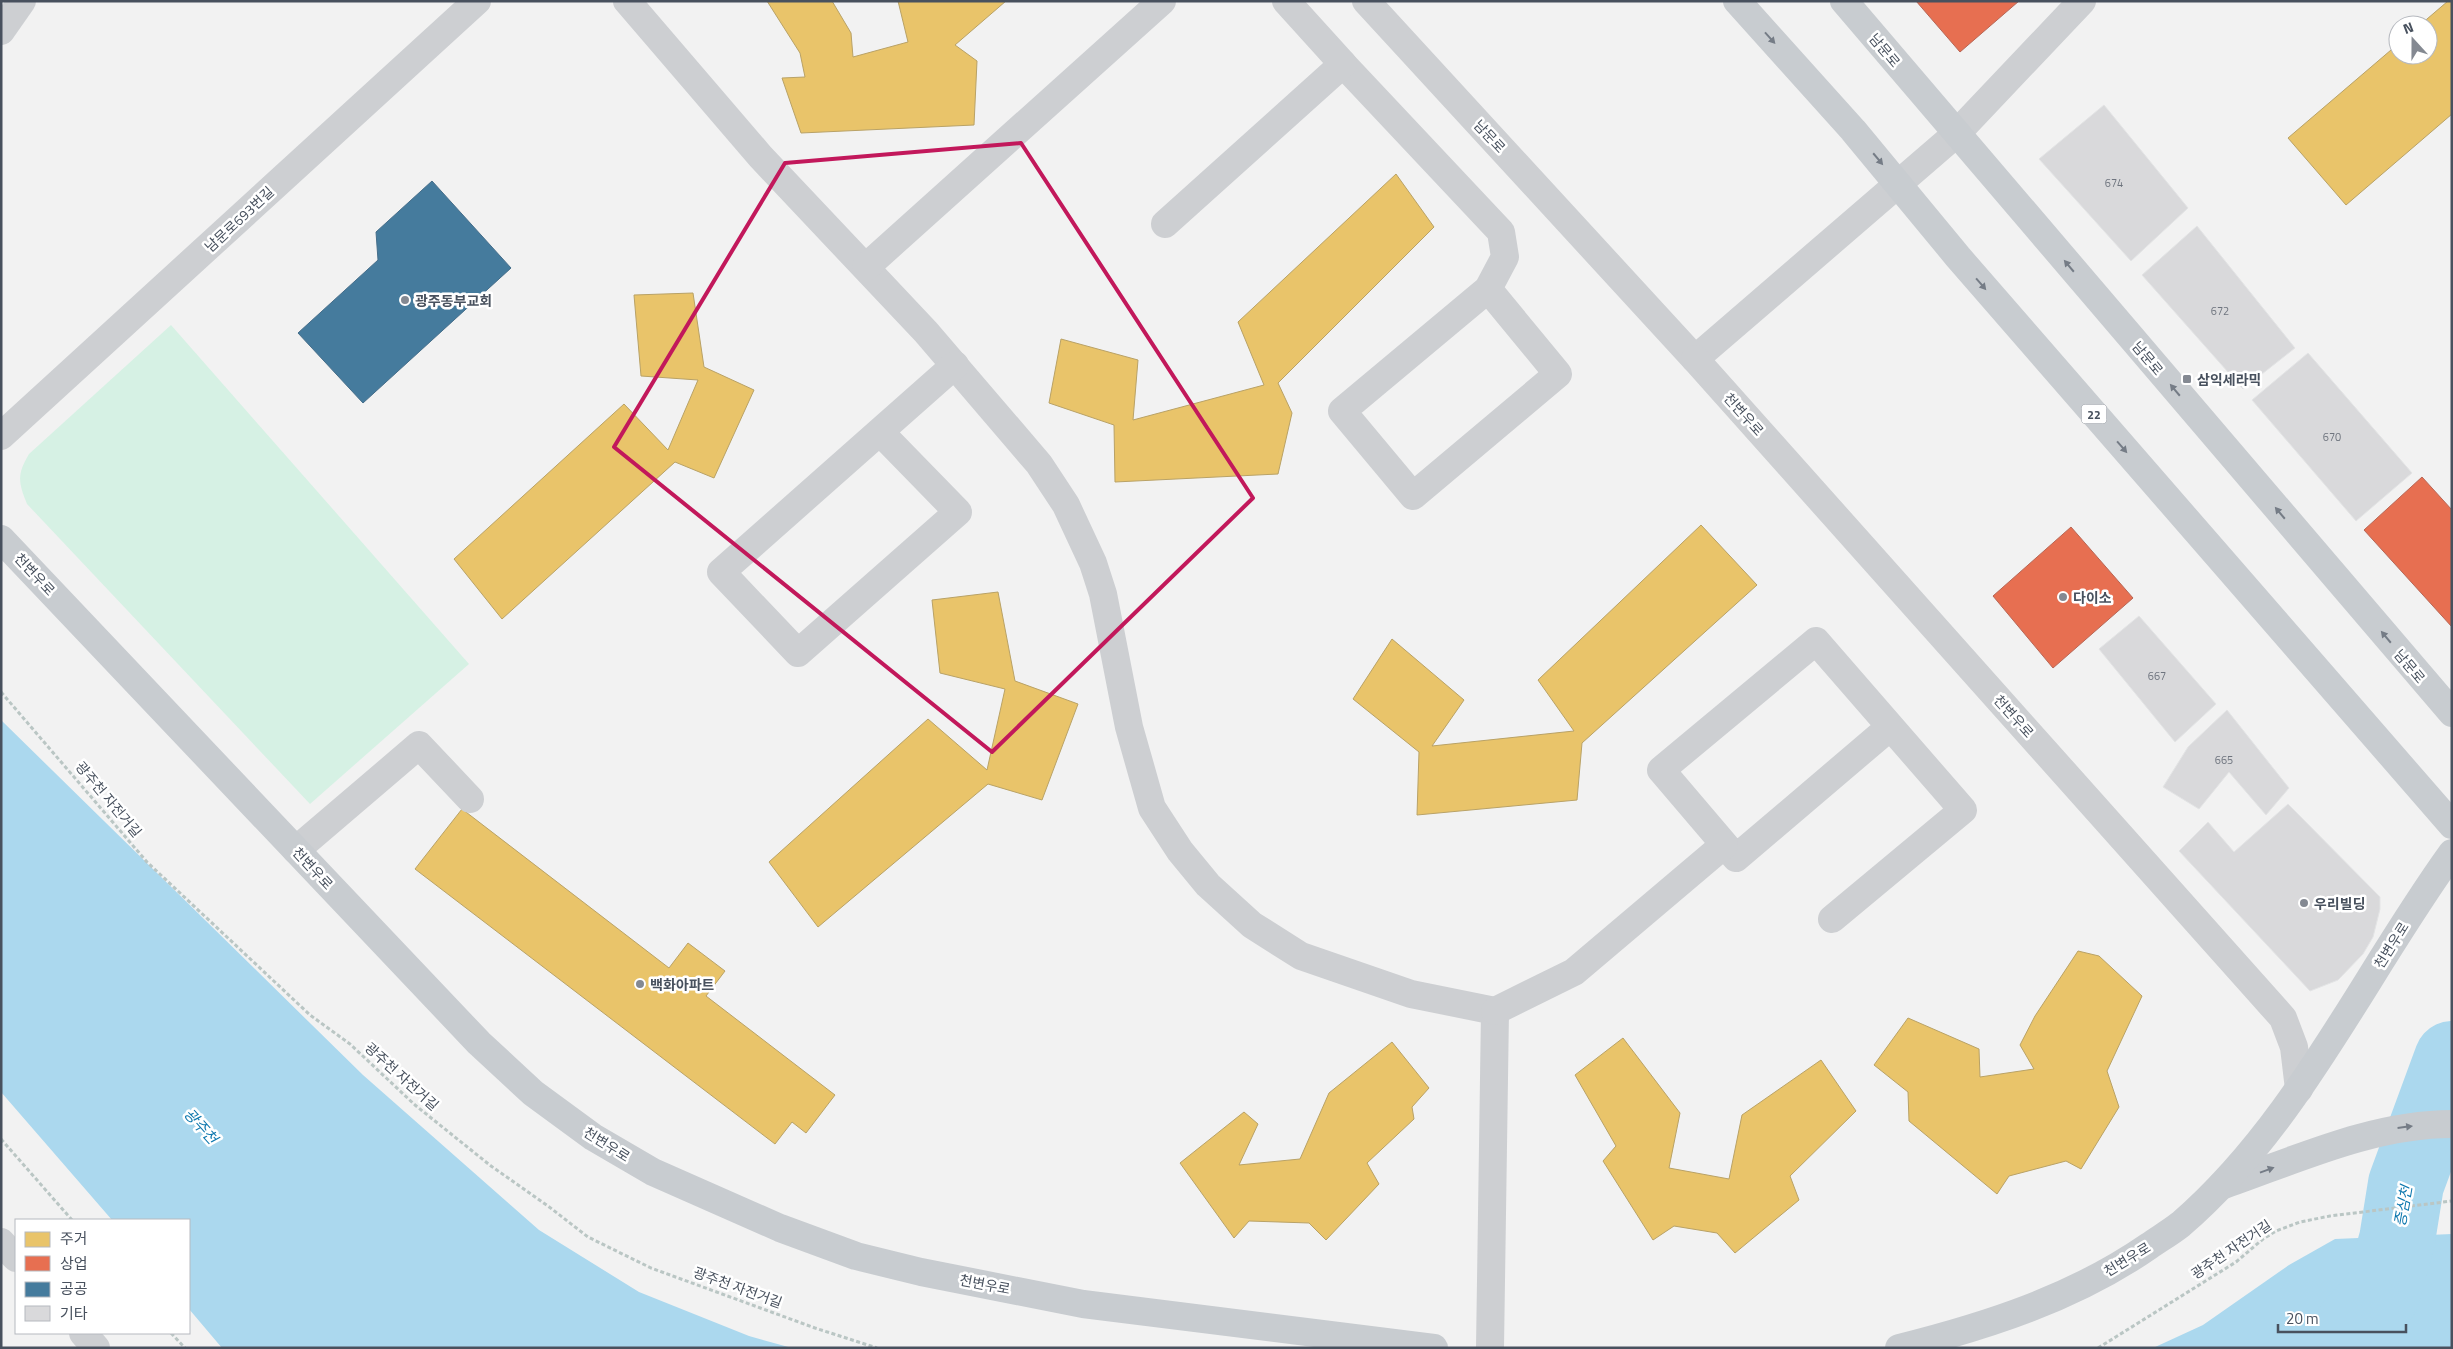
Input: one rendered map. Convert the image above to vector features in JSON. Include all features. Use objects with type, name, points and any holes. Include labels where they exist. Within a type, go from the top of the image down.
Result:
[{"type":"main road","name":"22","points":[[1737,1],[1898,183],[1958,257],[2452,825]]},
{"type":"main road","name":"남문로","points":[[1844,1],[2452,714]]},
{"type":"main road","name":"천변우로","points":[[1,539],[479,1042],[533,1093],[592,1137],[653,1172],[780,1228],[856,1256],[921,1272],[1083,1304],[1434,1348]]},
{"type":"main road","name":"천변우로","points":[[1899,1348],[1951,1335],[2037,1306],[2119,1267],[2179,1225],[2221,1186],[2299,1088],[2428,886],[2452,853]]},
{"type":"main road","points":[[2221,1186],[2358,1138],[2394,1128],[2437,1123],[2452,1124]]},
{"type":"street","points":[[1,31],[22,1]]},
{"type":"street","name":"남문로693번길","points":[[1,436],[477,1]]},
{"type":"street","points":[[627,1],[760,156],[866,267],[955,365],[1039,464],[1066,505],[1093,563],[1103,594],[1128,727],[1152,808],[1180,851],[1208,885],[1252,925],[1301,956],[1411,994],[1495,1011],[1574,972],[1724,845]]},
{"type":"street","points":[[866,267],[1162,1]]},
{"type":"street","points":[[1286,1],[1501,232],[1505,257],[1488,290],[1342,411],[1413,496],[1558,374],[1488,290]]},
{"type":"street","name":"남문로","points":[[1366,1],[1695,359]]},
{"type":"street","points":[[1695,359],[1956,134],[2082,1]]},
{"type":"street","points":[[1165,224],[1343,64]]},
{"type":"street","name":"천변우로","points":[[1695,359],[2283,1018],[2294,1048],[2299,1088]]},
{"type":"street","points":[[880,432],[958,512],[798,653],[722,572],[955,365]]},
{"type":"street","points":[[1832,919],[1963,810],[1890,726],[1816,641],[1661,770],[1736,858],[1890,726]]},
{"type":"street","points":[[296,850],[419,745],[470,799]]},
{"type":"street","points":[[1490,1348],[1495,1011]]},
{"type":"street","points":[[1,1242],[15,1257]]},
{"type":"street","points":[[84,1334],[96,1348]]},
{"type":"path","name":"광주천 자전거길","points":[[1,692],[147,862],[310,1015],[350,1044],[415,1105],[491,1166],[588,1237],[651,1268],[815,1328],[877,1348]]},
{"type":"path","points":[[1,1139],[71,1219]]},
{"type":"path","name":"광주천 자전거길","points":[[2098,1348],[2236,1262],[2262,1239],[2276,1231],[2300,1222],[2330,1216],[2452,1201]]},
{"type":"path","points":[[173,1334],[185,1348]]},
{"type":"highlighted area","points":[[1021,143],[1253,498],[992,752],[614,447],[785,163]]},
{"type":"green space","points":[[171,325],[469,664],[310,804],[27,504],[22,490],[20,478],[22,467],[29,454]]},
{"type":"water","name":"광주천","points":[[1,720],[363,1075],[539,1230],[639,1292],[749,1336],[792,1348],[222,1348],[190,1310],[190,1219],[111,1219],[1,1092]]},
{"type":"water","points":[[2452,1234],[2452,1348],[2153,1348],[2203,1325],[2289,1265],[2335,1239]]},
{"type":"building: 주거","points":[[767,1],[832,1],[851,33],[853,57],[908,42],[898,1],[1006,1],[955,45],[977,61],[974,125],[801,133],[782,78],[805,77],[800,53]]},
{"type":"building: 주거","points":[[2448,1],[2452,1],[2452,114],[2346,205],[2288,138],[2388,53],[2388,65],[2438,65],[2438,15],[2432,15]]},
{"type":"building: 주거","points":[[1396,174],[1434,227],[1278,383],[1292,413],[1278,474],[1115,482],[1114,425],[1049,403],[1061,339],[1138,360],[1133,420],[1264,385],[1238,322]]},
{"type":"building: 주거","points":[[693,293],[704,367],[754,390],[714,478],[675,462],[502,619],[454,559],[624,404],[668,450],[698,380],[641,376],[634,295]]},
{"type":"building: 주거","points":[[1701,525],[1757,585],[1582,743],[1577,800],[1417,815],[1419,752],[1353,699],[1392,639],[1464,700],[1432,746],[1574,731],[1538,680]]},
{"type":"building: 주거","points":[[998,592],[1015,681],[1078,704],[1042,800],[988,784],[818,927],[769,862],[928,719],[987,770],[1005,689],[940,673],[932,600]]},
{"type":"building: 주거","name":"백화아파트","points":[[462,809],[669,968],[688,943],[725,971],[706,996],[835,1095],[806,1133],[792,1122],[775,1144],[415,869]]},
{"type":"building: 주거","points":[[2078,951],[2099,956],[2142,996],[2107,1071],[2119,1107],[2081,1169],[2066,1161],[2009,1176],[1997,1194],[1909,1121],[1908,1092],[1874,1065],[1908,1018],[1979,1049],[1980,1077],[2034,1069],[2020,1045],[2035,1016]]},
{"type":"building: 주거","points":[[1623,1038],[1680,1113],[1669,1168],[1729,1179],[1742,1115],[1821,1060],[1856,1111],[1790,1176],[1799,1200],[1735,1253],[1717,1233],[1674,1226],[1653,1240],[1603,1161],[1616,1146],[1575,1075]]},
{"type":"building: 주거","points":[[1392,1042],[1429,1088],[1412,1107],[1414,1119],[1367,1163],[1379,1184],[1326,1240],[1309,1223],[1249,1221],[1234,1238],[1180,1163],[1244,1112],[1258,1124],[1239,1165],[1300,1159],[1329,1093]]},
{"type":"building: 상업","points":[[1916,1],[2019,1],[1960,52]]},
{"type":"building: 상업","points":[[2422,477],[2452,510],[2452,627],[2364,530]]},
{"type":"building: 상업","name":"다이소","points":[[2071,527],[2133,598],[2053,668],[1993,596]]},
{"type":"building: 공공","name":"광주동부교회","points":[[432,181],[511,268],[363,403],[298,333],[378,260],[376,232]]},
{"type":"building: 기타","points":[[2104,105],[2188,208],[2131,261],[2039,159]]},
{"type":"building: 기타","points":[[2197,226],[2295,348],[2243,389],[2142,275]]},
{"type":"building: 기타","points":[[2308,353],[2412,473],[2356,521],[2252,400]]},
{"type":"building: 기타","points":[[2139,616],[2216,704],[2175,742],[2099,649]]},
{"type":"building: 기타","points":[[2227,710],[2289,788],[2266,815],[2229,772],[2199,809],[2163,787],[2188,747]]},
{"type":"building: 기타","name":"우리빌딩","points":[[2288,804],[2380,897],[2380,909],[2373,937],[2363,954],[2338,980],[2310,991],[2179,851],[2208,822],[2234,852]]},
{"type":"waterway","name":"증심천","points":[[2351,1328],[2382,1294],[2397,1240],[2406,1184],[2452,1059]]},
{"type":"place","name":"광주동부교회","points":[[405,300]]},
{"type":"place","name":"삼익세라믹","points":[[2187,379]]},
{"type":"place","name":"다이소","points":[[2063,597]]},
{"type":"place","name":"우리빌딩","points":[[2304,903]]},
{"type":"place","name":"백화아파트","points":[[640,984]]}]
